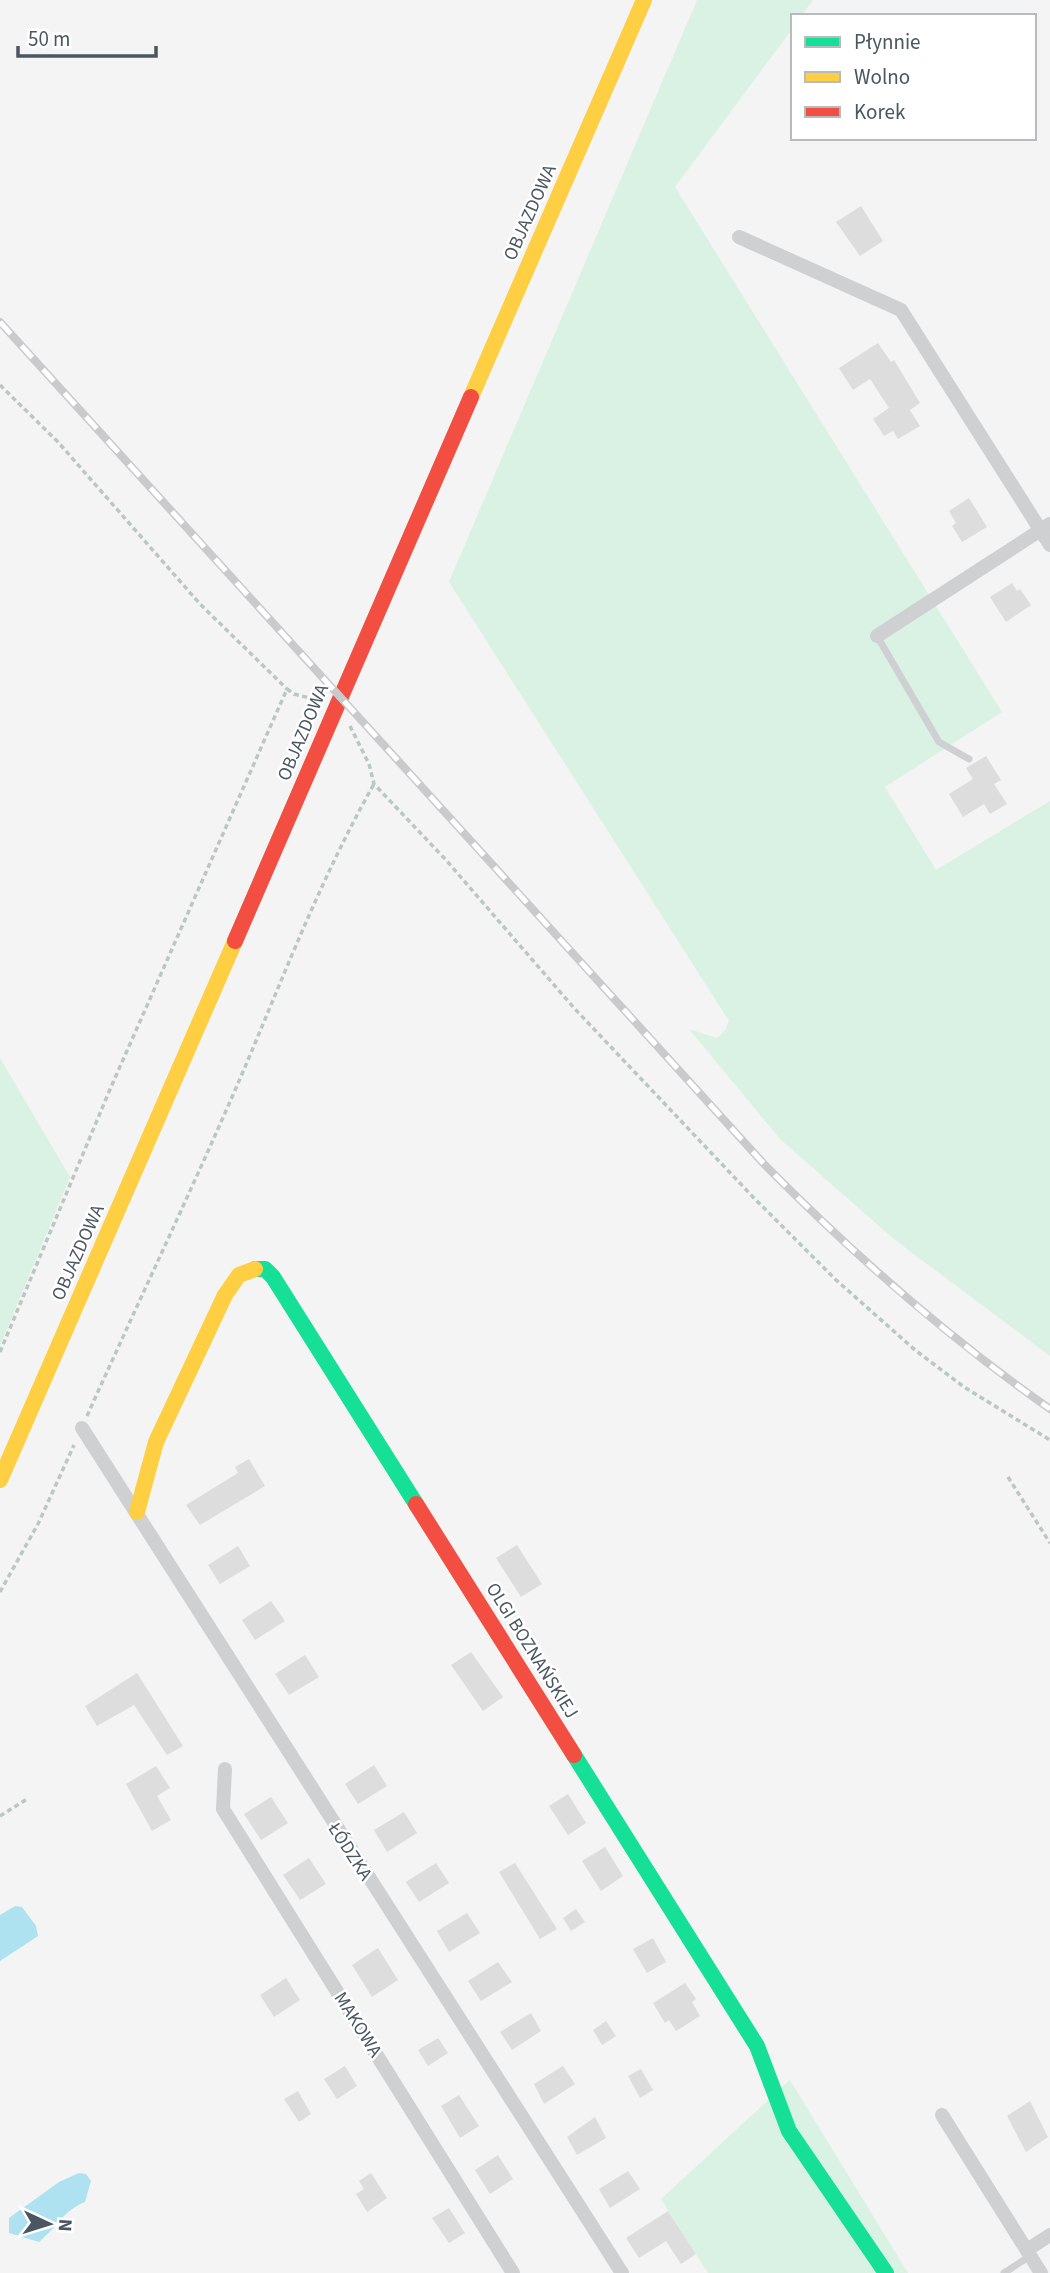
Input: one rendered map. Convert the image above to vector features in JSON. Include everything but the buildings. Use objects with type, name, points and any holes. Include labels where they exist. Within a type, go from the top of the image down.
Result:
[{"type":"main road","name":"OBJAZDOWA","points":[[0,1480],[644,0]]},
{"type":"main road","name":"OLGI BOZNAŃSKIEJ","points":[[137,1511],[141,1484],[184,1382],[225,1296],[236,1278],[244,1272],[265,1269],[274,1277],[757,2046],[777,2106],[789,2131],[886,2273]]},
{"type":"street","points":[[739,237],[901,310],[1045,527],[1050,545]]},
{"type":"street","points":[[877,636],[1045,527]]},
{"type":"street","name":"ŁÓDZKA","points":[[82,1429],[137,1511],[622,2273]]},
{"type":"street","name":"MAKOWA","points":[[225,1769],[223,1809],[513,2273]]},
{"type":"street","points":[[942,2115],[1041,2273]]},
{"type":"street","points":[[1029,2253],[1050,2235]]},
{"type":"lane","points":[[877,636],[939,742],[969,758]]},
{"type":"lane","points":[[1004,2273],[1029,2253]]},
{"type":"path","points":[[0,385],[58,442],[200,604],[286,689],[327,708]]},
{"type":"path","points":[[0,1352],[111,1087],[286,689]]},
{"type":"path","points":[[348,722],[369,764],[374,784],[446,860],[574,1008],[835,1279],[944,1372],[1050,1440]]},
{"type":"path","points":[[0,1592],[39,1522],[203,1163],[314,903],[345,836],[374,784]]},
{"type":"path","points":[[1008,1476],[1050,1542]]},
{"type":"path","points":[[0,1816],[27,1799]]},
{"type":"green space","points":[[697,0],[813,0],[802,14],[791,14],[791,31],[675,187],[1002,712],[885,787],[936,870],[1050,801],[1050,1356],[895,1240],[780,1139],[689,1029],[717,1038],[729,1021],[449,582]]},
{"type":"green space","points":[[0,1058],[70,1177],[0,1346]]},
{"type":"green space","points":[[790,2080],[908,2273],[708,2273],[661,2199]]},
{"type":"water","points":[[15,1906],[22,1907],[36,1926],[38,1936],[0,1961],[0,1915]]},
{"type":"water","points":[[79,2173],[86,2174],[91,2181],[85,2202],[66,2214],[45,2237],[39,2242],[9,2233],[9,2218],[59,2182]]},
{"type":"railway","points":[[0,322],[764,1164],[901,1293],[974,1353],[1050,1409]]},
{"type":"traffic: fast","points":[[255,1269],[265,1269],[273,1277],[416,1504]]},
{"type":"traffic: fast","points":[[574,1755],[757,2046],[789,2131],[886,2273]]},
{"type":"traffic: slow","points":[[471,397],[644,0]]},
{"type":"traffic: slow","points":[[0,1480],[235,941]]},
{"type":"traffic: slow","points":[[137,1512],[156,1442],[225,1295],[239,1275],[255,1269]]},
{"type":"traffic: jam","points":[[235,941],[471,397]]},
{"type":"traffic: jam","points":[[416,1504],[574,1755]]}]
